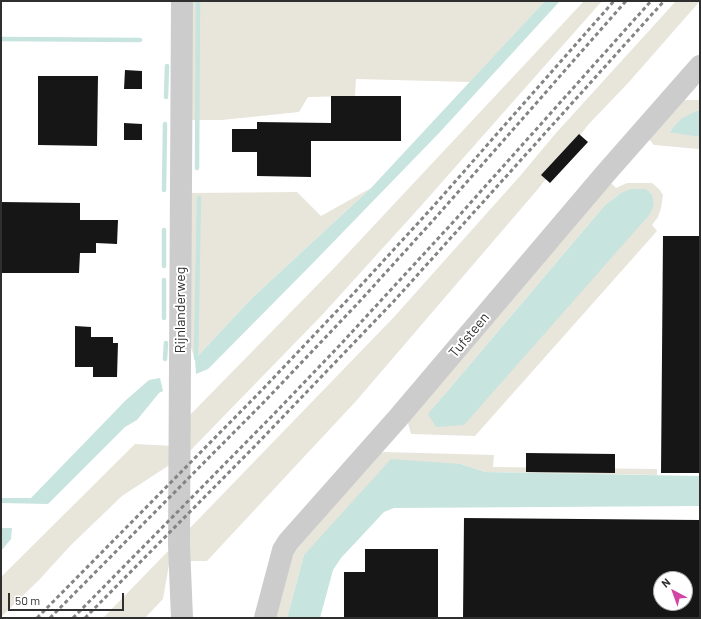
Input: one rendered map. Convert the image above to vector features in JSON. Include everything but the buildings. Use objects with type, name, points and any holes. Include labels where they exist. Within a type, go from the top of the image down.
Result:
[{"type":"street","name":"Rijnlanderweg","points":[[182,1],[179,553],[182,618]]},
{"type":"street","name":"Tufsteen","points":[[265,618],[283,550],[288,542],[398,418],[605,174],[700,66]]},
{"type":"shaded area","points":[[191,1],[545,1],[470,82],[356,79],[355,96],[308,97],[299,112],[222,120],[190,120]]},
{"type":"shaded area","points":[[545,1],[560,1],[440,132],[312,264],[208,369],[196,374],[195,359],[252,298],[371,188]]},
{"type":"shaded area","points":[[584,1],[602,1],[420,207],[323,314],[188,453],[186,419],[336,266]]},
{"type":"shaded area","points":[[676,1],[700,1],[629,82],[588,125],[538,189],[357,400],[207,561],[189,561],[189,529],[394,317],[520,176],[556,133]]},
{"type":"shaded area","points":[[680,100],[700,100],[700,111],[696,111],[669,131],[700,137],[700,148],[698,149],[654,145],[649,139]]},
{"type":"shaded area","points":[[696,111],[700,111],[700,137],[669,132],[681,119]]},
{"type":"shaded area","points":[[610,182],[616,188],[627,183],[652,183],[660,190],[663,195],[661,208],[658,217],[652,225],[657,231],[475,436],[411,434],[407,420]],"holes":[[[621,193],[428,414],[605,205]]]},
{"type":"shaded area","points":[[371,188],[252,298],[195,359],[187,336],[189,193],[297,192],[321,216]]},
{"type":"shaded area","points":[[631,189],[646,189],[652,195],[654,204],[650,214],[464,425],[436,427],[428,414],[605,205],[621,193]]},
{"type":"shaded area","points":[[160,378],[163,391],[159,393],[137,420],[125,427],[48,504],[1,503],[1,498],[31,498],[126,400],[149,380]]},
{"type":"shaded area","points":[[135,444],[175,446],[174,462],[122,496],[71,545],[39,580],[1,617],[1,577]]},
{"type":"shaded area","points":[[384,452],[494,455],[493,467],[657,469],[657,475],[485,472],[461,464],[304,555],[287,618],[273,618],[289,557],[377,454]]},
{"type":"shaded area","points":[[391,459],[461,464],[485,472],[700,476],[700,506],[394,508],[384,512],[341,558],[333,570],[320,618],[287,618],[304,555]]},
{"type":"shaded area","points":[[1,528],[12,528],[11,539],[1,551]]},
{"type":"shaded area","points":[[172,547],[163,599],[145,618],[103,618]]},
{"type":"waterway","points":[[197,168],[198,1]]},
{"type":"waterway","points":[[1,39],[140,40]]},
{"type":"waterway","points":[[166,97],[167,66]]},
{"type":"waterway","points":[[164,190],[165,124]]},
{"type":"waterway","points":[[196,358],[199,198]]},
{"type":"waterway","points":[[164,230],[164,266]]},
{"type":"waterway","points":[[164,280],[164,318]]},
{"type":"waterway","points":[[165,359],[166,343]]},
{"type":"railway","points":[[37,618],[261,391],[353,294],[430,210],[614,1]]},
{"type":"railway","points":[[50,618],[264,402],[360,301],[437,216],[626,1]]},
{"type":"railway","points":[[73,618],[340,345],[456,219],[651,1]]},
{"type":"railway","points":[[85,618],[254,447],[394,301],[664,1]]}]
